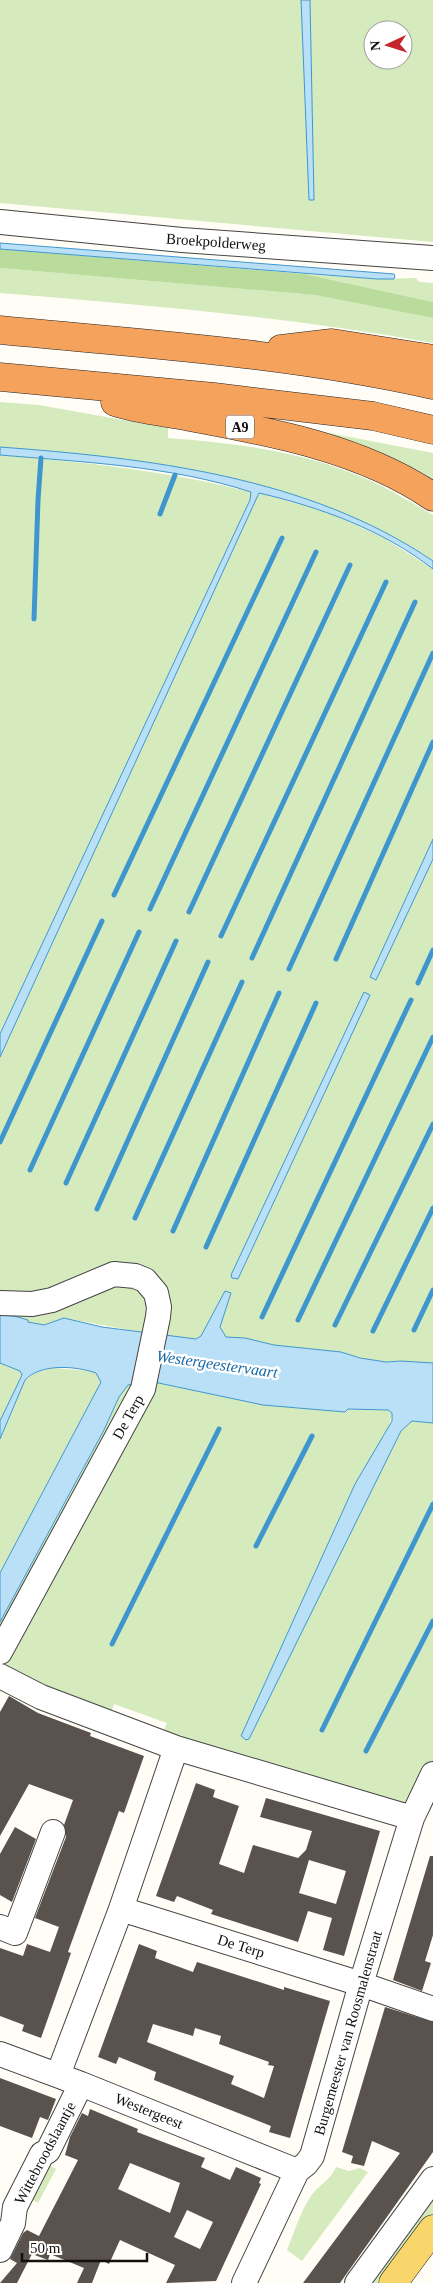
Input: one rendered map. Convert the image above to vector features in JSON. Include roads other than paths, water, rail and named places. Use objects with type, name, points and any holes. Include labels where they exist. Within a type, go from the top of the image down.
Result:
[{"type":"highway","points":[[0,330],[249,353],[378,372],[433,385]]},
{"type":"highway","points":[[249,353],[332,343],[433,359]]},
{"type":"highway","name":"A9","points":[[0,377],[214,397],[353,414],[433,430]]},
{"type":"highway","name":"A9","points":[[39,380],[127,406],[271,434],[351,456],[414,484],[433,497]]},
{"type":"main road","points":[[393,2283],[433,2229]]},
{"type":"street","name":"Broekpolderweg","points":[[0,222],[182,240],[433,258]]},
{"type":"street","name":"De Terp","points":[[0,1303],[39,1303],[52,1300],[114,1274],[125,1274],[145,1280],[156,1293],[159,1307],[144,1389],[0,1652]]},
{"type":"street","points":[[0,1676],[41,1698],[176,1748],[412,1818]]},
{"type":"street","points":[[58,2075],[121,1909],[176,1748]]},
{"type":"street","name":"Burgemeester van Roosmalenstraat","points":[[244,2283],[297,2171],[312,2156],[361,1984],[412,1818],[433,1774]]},
{"type":"street","points":[[0,1927],[15,1933],[53,1832]]},
{"type":"street","name":"De Terp","points":[[121,1909],[361,1984],[433,2009]]},
{"type":"street","name":"Westergeest","points":[[0,2054],[81,2084],[297,2171]]},
{"type":"street","name":"Wittebroodslaantje","points":[[0,2250],[13,2223],[15,2207],[42,2154],[48,2150],[81,2084]]},
{"type":"street","points":[[357,2283],[433,2179]]},
{"type":"water","points":[[301,0],[310,0],[314,200],[309,200]]},
{"type":"water","points":[[0,243],[394,274],[395,276],[394,279],[377,279],[0,249]]},
{"type":"water","points":[[0,447],[169,465],[225,476],[280,490],[333,509],[385,532],[433,561],[433,569],[393,543],[350,522],[305,505],[259,493],[0,1057],[0,1034],[250,500],[251,492],[190,476],[127,466],[0,455]]},
{"type":"water","points":[[433,839],[433,859],[376,980],[370,977]]},
{"type":"water","points":[[364,992],[370,995],[238,1279],[232,1278],[231,1275]]},
{"type":"water","name":"Westergeestervaart","points":[[225,1291],[231,1293],[220,1327],[226,1337],[245,1338],[274,1345],[341,1352],[360,1358],[386,1362],[433,1363],[433,1423],[412,1421],[401,1431],[249,1739],[246,1740],[241,1736],[355,1484],[392,1421],[392,1413],[388,1410],[348,1409],[345,1412],[263,1405],[149,1381],[128,1385],[119,1397],[104,1430],[0,1622],[0,1573],[101,1382],[96,1373],[79,1369],[49,1368],[32,1375],[25,1380],[0,1439],[0,1421],[22,1375],[20,1371],[0,1363],[0,1315],[14,1316],[28,1320],[28,1322],[44,1325],[64,1318],[102,1327],[196,1339],[201,1336]]},
{"type":"waterway","points":[[34,619],[41,458]]},
{"type":"waterway","points":[[160,514],[175,475]]},
{"type":"waterway","points":[[114,895],[282,538]]},
{"type":"waterway","points":[[150,909],[316,552]]},
{"type":"waterway","points":[[189,912],[350,565]]},
{"type":"waterway","points":[[221,936],[386,582]]},
{"type":"waterway","points":[[252,958],[415,602]]},
{"type":"waterway","points":[[289,969],[433,653]]},
{"type":"waterway","points":[[336,959],[433,742]]},
{"type":"waterway","points":[[0,1142],[102,921]]},
{"type":"waterway","points":[[30,1170],[139,932]]},
{"type":"waterway","points":[[66,1183],[176,941]]},
{"type":"waterway","points":[[418,983],[433,950]]},
{"type":"waterway","points":[[97,1209],[208,962]]},
{"type":"waterway","points":[[135,1218],[242,982]]},
{"type":"waterway","points":[[173,1231],[279,993]]},
{"type":"waterway","points":[[262,1317],[411,1000]]},
{"type":"waterway","points":[[206,1247],[316,1003]]},
{"type":"waterway","points":[[298,1320],[433,1037]]},
{"type":"waterway","points":[[335,1325],[433,1124]]},
{"type":"waterway","points":[[373,1331],[433,1208]]},
{"type":"waterway","points":[[414,1330],[433,1290]]},
{"type":"waterway","points":[[112,1644],[219,1429]]},
{"type":"waterway","points":[[256,1546],[312,1436]]},
{"type":"waterway","points":[[322,1730],[433,1504]]},
{"type":"waterway","points":[[366,1751],[433,1621]]}]
